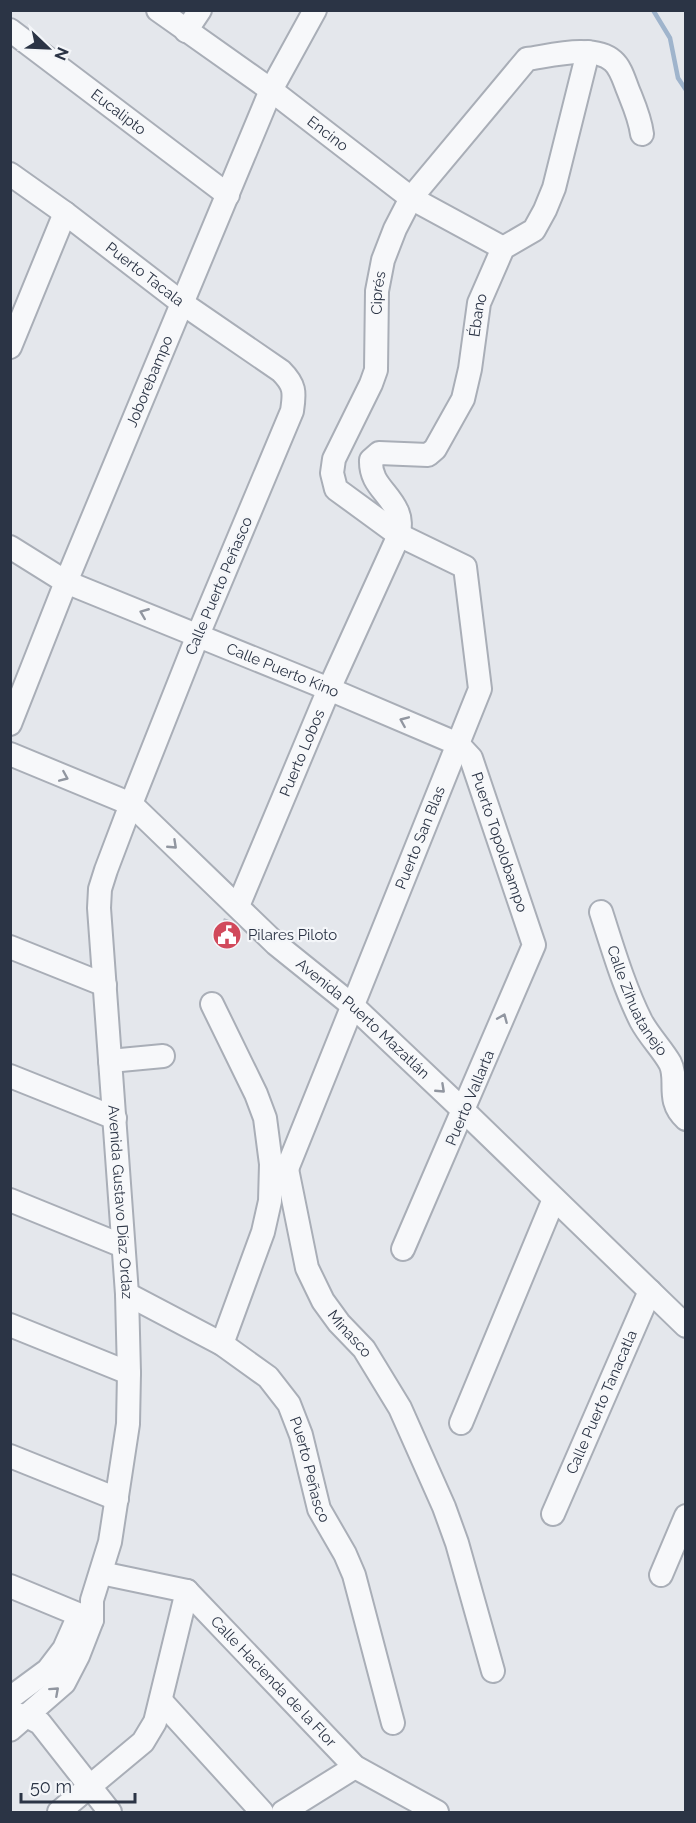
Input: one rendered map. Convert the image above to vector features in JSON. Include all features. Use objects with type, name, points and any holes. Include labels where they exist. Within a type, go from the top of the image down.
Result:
[{"type":"street","name":"Encino","points":[[158,10],[271,90],[411,198],[502,248]]},
{"type":"street","points":[[186,31],[200,10]]},
{"type":"street","name":"Joborebampo","points":[[10,724],[66,582],[271,90],[315,10]]},
{"type":"street","name":"Eucalipto","points":[[10,30],[228,195]]},
{"type":"street","points":[[502,248],[534,230],[545,210],[554,188],[588,52],[602,54],[614,61],[621,72],[640,119],[642,134]]},
{"type":"street","name":"Ciprés","points":[[399,535],[336,489],[332,473],[334,459],[376,370],[377,291],[383,260],[395,229],[411,198],[526,58],[588,52]]},
{"type":"street","name":"Puerto Tacala","points":[[10,174],[65,213],[182,303],[281,370]]},
{"type":"street","points":[[10,347],[65,213]]},
{"type":"street","name":"Ébano","points":[[399,535],[400,521],[397,510],[370,473],[371,460],[379,453],[428,455],[435,449],[463,399],[470,369],[479,303],[502,248]]},
{"type":"street","name":"Calle Puerto Peñasco","points":[[131,804],[198,635],[292,411],[295,396],[291,381],[281,370]]},
{"type":"street","name":"Puerto Lobos","points":[[238,906],[329,689],[399,535]]},
{"type":"street","name":"Puerto San Blas","points":[[279,1166],[353,1006],[480,689],[465,567],[399,535]]},
{"type":"street","name":"Calle Puerto Kino","points":[[10,547],[66,582],[458,744]]},
{"type":"street","name":"Puerto Topolobampo","points":[[458,744],[471,758],[534,945]]},
{"type":"street","name":"Avenida Puerto Mazatlán","points":[[10,754],[131,804],[276,944],[353,1006],[686,1326]]},
{"type":"street","name":"Avenida Gustavo Díaz Ordaz","points":[[16,1720],[63,1683],[78,1656],[88,1611],[101,1573],[117,1498],[128,1424],[127,1294],[99,908],[100,889],[131,804]]},
{"type":"street","name":"Calle Zihuatanejo","points":[[601,912],[617,962],[642,1022],[671,1066],[672,1088],[677,1112],[685,1118]]},
{"type":"street","name":"Puerto Vallarta","points":[[403,1250],[534,945]]},
{"type":"street","points":[[10,947],[105,985]]},
{"type":"street","name":"Minasco","points":[[212,1004],[259,1102],[307,1268],[323,1301],[339,1323],[364,1349],[400,1408],[444,1507],[454,1534],[493,1671]]},
{"type":"street","points":[[110,1061],[163,1056]]},
{"type":"street","points":[[10,1076],[115,1118]]},
{"type":"street","points":[[222,1344],[263,1232],[279,1166]]},
{"type":"street","points":[[461,1423],[554,1199]]},
{"type":"street","points":[[10,1200],[123,1246]]},
{"type":"street","name":"Calle Puerto Tanacatla","points":[[553,1514],[650,1291]]},
{"type":"street","name":"Puerto Peñasco","points":[[127,1294],[222,1344],[268,1377],[289,1404],[301,1435],[319,1509],[345,1554],[354,1575],[393,1722]]},
{"type":"street","points":[[10,1325],[129,1373]]},
{"type":"street","points":[[10,1456],[117,1498]]},
{"type":"street","points":[[661,1575],[686,1516]]},
{"type":"street","points":[[59,1812],[142,1742],[155,1722],[187,1591],[101,1573]]},
{"type":"street","points":[[10,1586],[88,1611]]},
{"type":"street","name":"Calle Hacienda de la Flor","points":[[187,1591],[355,1767],[437,1812]]},
{"type":"street","name":"Avenida Gustavo Díaz Ordaz","points":[[10,1698],[48,1670],[88,1611]]},
{"type":"street","points":[[161,1701],[262,1812]]},
{"type":"street","points":[[16,1720],[40,1723],[110,1812]]},
{"type":"street","points":[[283,1812],[355,1767]]},
{"type":"building","name":"Pilares Piloto","points":[[224,918],[234,922],[240,928],[231,949],[214,942]]},
{"type":"waterway","points":[[653,10],[670,38],[678,78],[686,90]]},
{"type":"place","name":"Pilares Piloto","points":[[227,935]]}]
